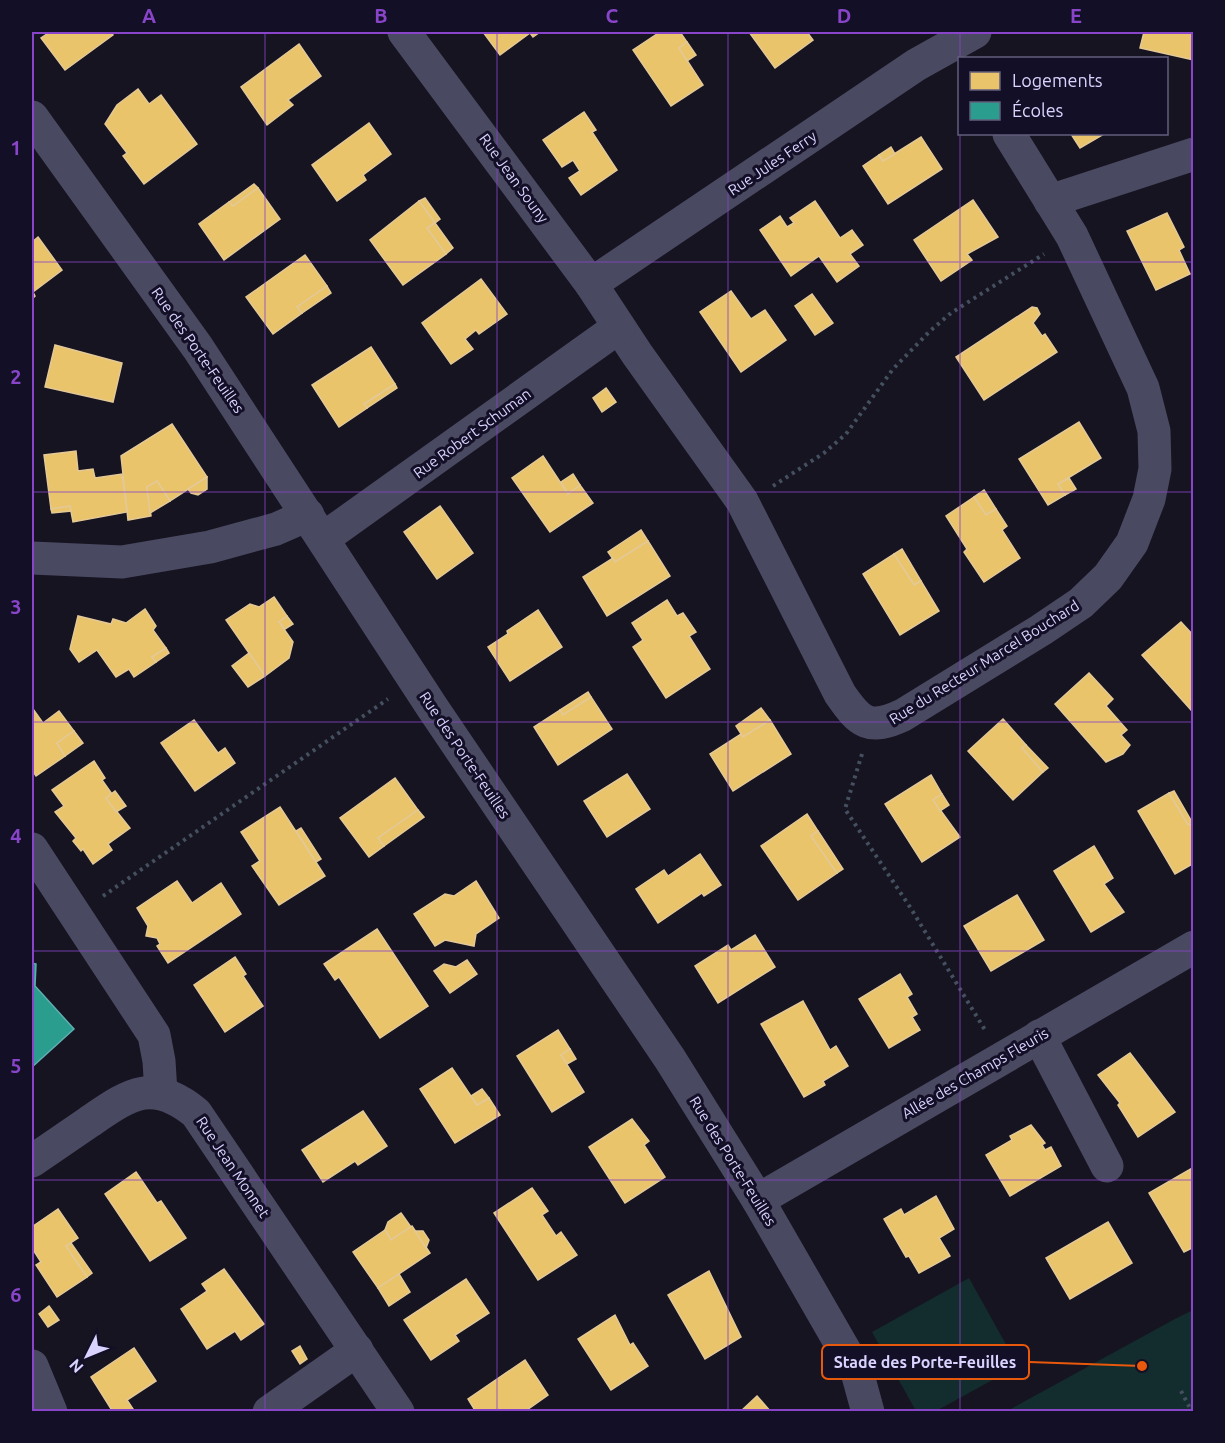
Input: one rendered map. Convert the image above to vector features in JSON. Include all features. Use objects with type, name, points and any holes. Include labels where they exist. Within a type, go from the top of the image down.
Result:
[{"type":"street","name":"Rue Jean Souny","points":[[404,32],[591,284],[620,327]]},
{"type":"street","name":"Rue Jules Ferry","points":[[591,284],[959,41]]},
{"type":"street","name":"Rue des Porte-Feuilles","points":[[32,117],[198,348],[415,681],[670,1059],[758,1200],[857,1372],[868,1412]]},
{"type":"street","name":"Rue du Recteur Marcel Bouchard","points":[[620,327],[742,501],[840,694],[854,714],[870,724],[886,723],[903,715],[1081,603],[1108,578],[1132,543],[1149,499],[1155,470],[1154,431],[1143,388],[1072,236],[1010,135]]},
{"type":"street","points":[[1050,201],[1194,154]]},
{"type":"street","name":"Rue Robert Schuman","points":[[32,558],[122,562],[210,547],[276,530],[316,527],[620,327]]},
{"type":"street","points":[[32,849],[154,1035],[159,1061],[161,1093],[128,1096],[32,1161]]},
{"type":"street","name":"Allée des Champs Fleuris","points":[[758,1200],[1194,947]]},
{"type":"street","points":[[1039,1036],[1107,1166]]},
{"type":"street","name":"Rue Jean Monnet","points":[[161,1093],[180,1100],[196,1113],[398,1412]]},
{"type":"street","points":[[269,1412],[357,1350]]},
{"type":"street","points":[[32,1366],[51,1412]]},
{"type":"path","points":[[742,501],[783,481],[824,453],[846,434],[893,369],[951,313],[1072,236]]},
{"type":"path","points":[[76,916],[415,681]]},
{"type":"path","points":[[870,724],[845,809],[910,907],[1002,1057]]},
{"type":"path","points":[[1181,1391],[1192,1412]]},
{"type":"green space","points":[[969,1278],[1018,1366],[936,1411],[916,1411],[872,1332]]},
{"type":"green space","points":[[1193,1310],[1193,1411],[1007,1411],[1173,1320]]},
{"type":"building: Logements","points":[[50,32],[110,32],[113,35],[65,70],[41,38]]},
{"type":"building: Logements","points":[[483,32],[540,32],[533,37],[530,33],[500,55]]},
{"type":"building: Logements","points":[[660,32],[680,32],[687,42],[679,48],[703,85],[671,106],[633,50]]},
{"type":"building: Logements","points":[[749,32],[807,32],[813,40],[775,68]]},
{"type":"building: Logements","points":[[1144,32],[1194,32],[1194,60],[1140,48]]},
{"type":"building: Logements","points":[[687,42],[696,55],[687,61],[679,48]]},
{"type":"building: Logements","points":[[299,44],[321,76],[288,100],[293,105],[267,125],[241,87]]},
{"type":"building: Logements","points":[[138,89],[149,104],[161,95],[197,144],[144,184],[123,156],[127,153],[105,124],[117,105]]},
{"type":"building: Logements","points":[[584,112],[596,130],[592,132],[617,170],[581,195],[569,178],[580,171],[573,160],[562,167],[543,140]]},
{"type":"building: Logements","points":[[369,123],[391,154],[363,175],[366,180],[337,201],[312,165]]},
{"type":"building: Logements","points":[[1072,135],[1102,135],[1080,148]]},
{"type":"building: Logements","points":[[921,137],[942,169],[888,204],[863,166],[879,155],[883,161]]},
{"type":"building: Logements","points":[[891,147],[895,154],[883,161],[879,155]]},
{"type":"building: Logements","points":[[254,184],[258,188],[233,206],[229,202]]},
{"type":"building: Logements","points":[[258,188],[280,219],[224,260],[199,224],[229,202],[233,206]]},
{"type":"building: Logements","points":[[425,198],[440,219],[435,223],[419,201]]},
{"type":"building: Logements","points":[[973,200],[998,237],[967,254],[972,260],[941,281],[914,240]]},
{"type":"building: Logements","points":[[419,201],[435,223],[427,228],[446,254],[403,285],[370,240]]},
{"type":"building: Logements","points":[[815,201],[840,238],[852,230],[863,245],[850,254],[859,266],[837,282],[819,256],[791,276],[760,230],[780,216],[787,227],[794,223],[790,218]]},
{"type":"building: Logements","points":[[1167,213],[1184,247],[1179,250],[1190,274],[1156,290],[1127,231]]},
{"type":"building: Logements","points":[[435,223],[453,248],[446,254],[427,228]]},
{"type":"building: Logements","points":[[38,237],[62,270],[33,292],[35,296],[32,299],[32,242]]},
{"type":"building: Logements","points":[[305,255],[327,286],[297,307],[302,313],[273,334],[246,297]]},
{"type":"building: Logements","points":[[481,279],[507,314],[479,334],[476,330],[465,339],[473,349],[451,364],[422,323]]},
{"type":"building: Logements","points":[[327,286],[331,293],[302,313],[297,307]]},
{"type":"building: Logements","points":[[731,291],[751,319],[765,310],[786,340],[741,372],[700,312]]},
{"type":"building: Logements","points":[[812,294],[833,323],[815,335],[795,306]]},
{"type":"building: Logements","points":[[1032,307],[1037,308],[1040,314],[1033,323],[1042,336],[1045,334],[1057,352],[984,400],[956,357]]},
{"type":"building: Logements","points":[[55,345],[122,363],[113,402],[45,387]]},
{"type":"building: Logements","points":[[371,347],[395,384],[364,404],[367,408],[339,427],[312,385]]},
{"type":"building: Logements","points":[[395,384],[397,388],[367,408],[364,404]]},
{"type":"building: Logements","points":[[606,388],[616,402],[602,412],[593,398]]},
{"type":"building: Logements","points":[[1079,422],[1101,458],[1058,484],[1065,495],[1048,505],[1019,459]]},
{"type":"building: Logements","points":[[172,424],[207,477],[170,501],[157,481],[147,487],[151,516],[128,520],[121,456]]},
{"type":"building: Logements","points":[[76,451],[78,471],[93,469],[95,478],[122,474],[127,512],[73,522],[70,506],[51,509],[44,455]]},
{"type":"building: Logements","points":[[543,456],[568,494],[580,485],[593,503],[550,532],[512,478]]},
{"type":"building: Logements","points":[[573,474],[580,485],[568,494],[561,482]]},
{"type":"building: Logements","points":[[207,477],[207,489],[198,495],[191,493],[188,489]]},
{"type":"building: Logements","points":[[1069,478],[1076,489],[1065,495],[1058,484]]},
{"type":"building: Logements","points":[[157,481],[170,501],[150,513],[147,487]]},
{"type":"building: Logements","points":[[984,490],[996,509],[986,515],[974,497]]},
{"type":"building: Logements","points":[[974,497],[986,515],[996,509],[1007,526],[1002,530],[1020,558],[984,582],[964,552],[967,549],[946,516]]},
{"type":"building: Logements","points":[[70,506],[71,511],[52,513],[51,509]]},
{"type":"building: Logements","points":[[440,506],[473,553],[437,579],[404,532]]},
{"type":"building: Logements","points":[[641,530],[648,541],[615,562],[608,552]]},
{"type":"building: Logements","points":[[648,541],[670,576],[607,616],[583,577],[613,558],[615,562]]},
{"type":"building: Logements","points":[[902,549],[921,581],[914,585],[894,554]]},
{"type":"building: Logements","points":[[894,554],[914,585],[921,581],[939,611],[900,635],[863,574]]},
{"type":"building: Logements","points":[[274,597],[287,616],[279,622],[293,642],[289,658],[265,676],[226,620],[250,604],[259,607]]},
{"type":"building: Logements","points":[[667,600],[677,616],[683,613],[696,632],[689,636],[710,669],[666,698],[633,647],[643,640],[632,623]]},
{"type":"building: Logements","points":[[145,609],[156,626],[153,630],[166,648],[152,657],[156,662],[134,677],[129,669],[116,677],[97,650],[79,662],[70,649],[78,616],[111,624],[113,619],[126,623]]},
{"type":"building: Logements","points":[[538,610],[562,647],[510,681],[488,647]]},
{"type":"building: Logements","points":[[287,616],[293,624],[285,629],[279,622]]},
{"type":"building: Logements","points":[[1181,622],[1194,636],[1192,711],[1142,655]]},
{"type":"building: Logements","points":[[166,648],[169,653],[156,662],[152,657]]},
{"type":"building: Logements","points":[[249,653],[265,676],[248,687],[232,666]]},
{"type":"building: Logements","points":[[1089,673],[1113,699],[1106,706],[1127,730],[1121,735],[1130,745],[1123,754],[1106,762],[1055,704]]},
{"type":"building: Logements","points":[[588,692],[591,697],[563,715],[560,710]]},
{"type":"building: Logements","points":[[591,697],[612,729],[558,765],[534,727],[560,710],[563,715]]},
{"type":"building: Logements","points":[[761,708],[770,720],[743,737],[736,726]]},
{"type":"building: Logements","points":[[33,709],[43,723],[59,711],[74,731],[57,743],[65,756],[36,776],[32,770]]},
{"type":"building: Logements","points":[[1003,719],[1026,745],[1022,748],[1043,772],[1013,800],[968,751]]},
{"type":"building: Logements","points":[[194,720],[218,753],[225,748],[235,763],[195,791],[161,743]]},
{"type":"building: Logements","points":[[770,720],[791,754],[733,791],[710,754],[741,734],[743,737]]},
{"type":"building: Logements","points":[[74,731],[83,743],[65,756],[57,743]]},
{"type":"building: Logements","points":[[1026,745],[1048,768],[1043,772],[1022,748]]},
{"type":"building: Logements","points":[[94,761],[105,778],[102,780],[112,794],[106,798],[130,828],[108,844],[112,850],[93,864],[83,849],[81,851],[73,841],[76,838],[55,812],[64,806],[52,790]]},
{"type":"building: Logements","points":[[627,774],[650,809],[607,837],[584,801]]},
{"type":"building: Logements","points":[[931,775],[942,794],[933,800],[960,837],[922,862],[885,804]]},
{"type":"building: Logements","points":[[395,778],[418,810],[378,838],[384,846],[369,857],[340,818]]},
{"type":"building: Logements","points":[[115,791],[126,806],[116,812],[106,798]]},
{"type":"building: Logements","points":[[1174,791],[1192,822],[1188,825],[1169,793]]},
{"type":"building: Logements","points":[[1169,793],[1188,825],[1194,824],[1194,863],[1175,874],[1138,811]]},
{"type":"building: Logements","points":[[942,794],[949,805],[940,811],[933,800]]},
{"type":"building: Logements","points":[[280,807],[325,876],[279,905],[252,866],[260,861],[241,832]]},
{"type":"building: Logements","points":[[418,810],[424,817],[384,846],[378,838]]},
{"type":"building: Logements","points":[[807,814],[818,831],[811,836],[837,873],[798,900],[761,846]]},
{"type":"building: Logements","points":[[301,828],[321,859],[316,862],[296,831]]},
{"type":"building: Logements","points":[[818,831],[843,869],[837,873],[811,836]]},
{"type":"building: Logements","points":[[1094,846],[1113,878],[1104,884],[1124,912],[1091,932],[1054,871]]},
{"type":"building: Logements","points":[[700,854],[721,885],[704,896],[702,893],[658,923],[636,889],[664,870],[668,876]]},
{"type":"building: Logements","points":[[177,881],[192,903],[221,883],[241,914],[168,963],[157,946],[160,944],[157,938],[146,936],[148,926],[137,908]]},
{"type":"building: Logements","points":[[476,881],[499,918],[476,934],[474,946],[445,940],[435,946],[414,914],[445,894],[454,896]]},
{"type":"building: Logements","points":[[1017,895],[1044,940],[991,971],[964,926]]},
{"type":"building: Logements","points":[[377,929],[428,1006],[380,1038],[339,977],[335,980],[324,964]]},
{"type":"building: Logements","points":[[755,935],[775,967],[718,1003],[695,966],[728,945],[731,950]]},
{"type":"building: Logements","points":[[235,957],[246,974],[243,976],[263,1006],[225,1032],[194,985]]},
{"type":"building: Logements","points":[[467,960],[477,974],[450,993],[434,971],[444,964],[456,967]]},
{"type":"building: Logements","points":[[900,974],[912,994],[907,997],[917,1014],[912,1017],[920,1030],[889,1048],[859,999]]},
{"type":"building: Logements","points":[[803,1001],[830,1050],[836,1046],[848,1066],[823,1081],[825,1085],[804,1097],[761,1024]]},
{"type":"building: Logements","points":[[558,1030],[570,1049],[561,1055],[584,1092],[552,1112],[517,1056]]},
{"type":"building: Logements","points":[[570,1049],[576,1059],[567,1064],[561,1055]]},
{"type":"building: Logements","points":[[1130,1053],[1175,1112],[1138,1137],[1118,1105],[1120,1103],[1098,1075]]},
{"type":"building: Logements","points":[[452,1068],[477,1105],[489,1098],[500,1115],[455,1143],[420,1089]]},
{"type":"building: Logements","points":[[482,1089],[489,1098],[477,1105],[471,1096]]},
{"type":"building: Logements","points":[[363,1111],[387,1146],[358,1165],[355,1161],[323,1182],[302,1150]]},
{"type":"building: Logements","points":[[632,1119],[649,1141],[644,1145],[665,1177],[625,1203],[589,1147]]},
{"type":"building: Logements","points":[[1031,1125],[1045,1143],[1042,1145],[1045,1150],[1051,1147],[1061,1166],[1010,1196],[986,1155],[1012,1140],[1010,1136]]},
{"type":"building: Logements","points":[[1194,1167],[1194,1247],[1184,1252],[1149,1193]]},
{"type":"building: Logements","points":[[136,1172],[157,1203],[161,1201],[186,1238],[150,1261],[105,1194]]},
{"type":"building: Logements","points":[[532,1188],[548,1211],[542,1215],[556,1236],[561,1232],[577,1255],[538,1280],[494,1213]]},
{"type":"building: Logements","points":[[936,1196],[954,1229],[939,1238],[950,1256],[919,1273],[909,1256],[906,1257],[884,1219],[901,1209],[904,1215]]},
{"type":"building: Logements","points":[[58,1209],[78,1238],[66,1246],[87,1277],[57,1297],[36,1265],[41,1262],[32,1248],[32,1227]]},
{"type":"building: Logements","points":[[401,1213],[411,1227],[391,1240],[385,1230],[388,1222]]},
{"type":"building: Logements","points":[[1108,1222],[1132,1263],[1070,1299],[1046,1258]]},
{"type":"building: Logements","points":[[412,1226],[430,1253],[378,1288],[353,1252],[385,1230],[391,1240]]},
{"type":"building: Logements","points":[[415,1231],[423,1231],[429,1240],[426,1248]]},
{"type":"building: Logements","points":[[71,1243],[92,1273],[87,1277],[66,1246]]},
{"type":"building: Logements","points":[[224,1269],[264,1324],[241,1340],[235,1331],[207,1349],[181,1309],[207,1291],[202,1284]]},
{"type":"building: Logements","points":[[709,1271],[741,1337],[705,1359],[668,1295]]},
{"type":"building: Logements","points":[[399,1274],[410,1292],[389,1306],[378,1288]]},
{"type":"building: Logements","points":[[466,1279],[489,1313],[455,1335],[459,1341],[431,1360],[404,1320]]},
{"type":"building: Logements","points":[[49,1306],[59,1320],[48,1327],[39,1314]]},
{"type":"building: Logements","points":[[615,1315],[630,1345],[633,1343],[648,1366],[611,1390],[578,1339]]},
{"type":"building: Logements","points":[[300,1346],[307,1359],[300,1364],[292,1351]]},
{"type":"building: Logements","points":[[134,1348],[156,1381],[127,1400],[135,1412],[113,1412],[91,1377]]},
{"type":"building: Logements","points":[[525,1360],[548,1395],[524,1412],[476,1412],[468,1399]]},
{"type":"building: Logements","points":[[757,1396],[771,1412],[740,1412]]},
{"type":"building: Écoles","points":[[32,963],[36,964],[35,986],[74,1029],[32,1067]]},
{"type":"place","name":"Stade des Porte-Feuilles","points":[[1142,1366]]}]
